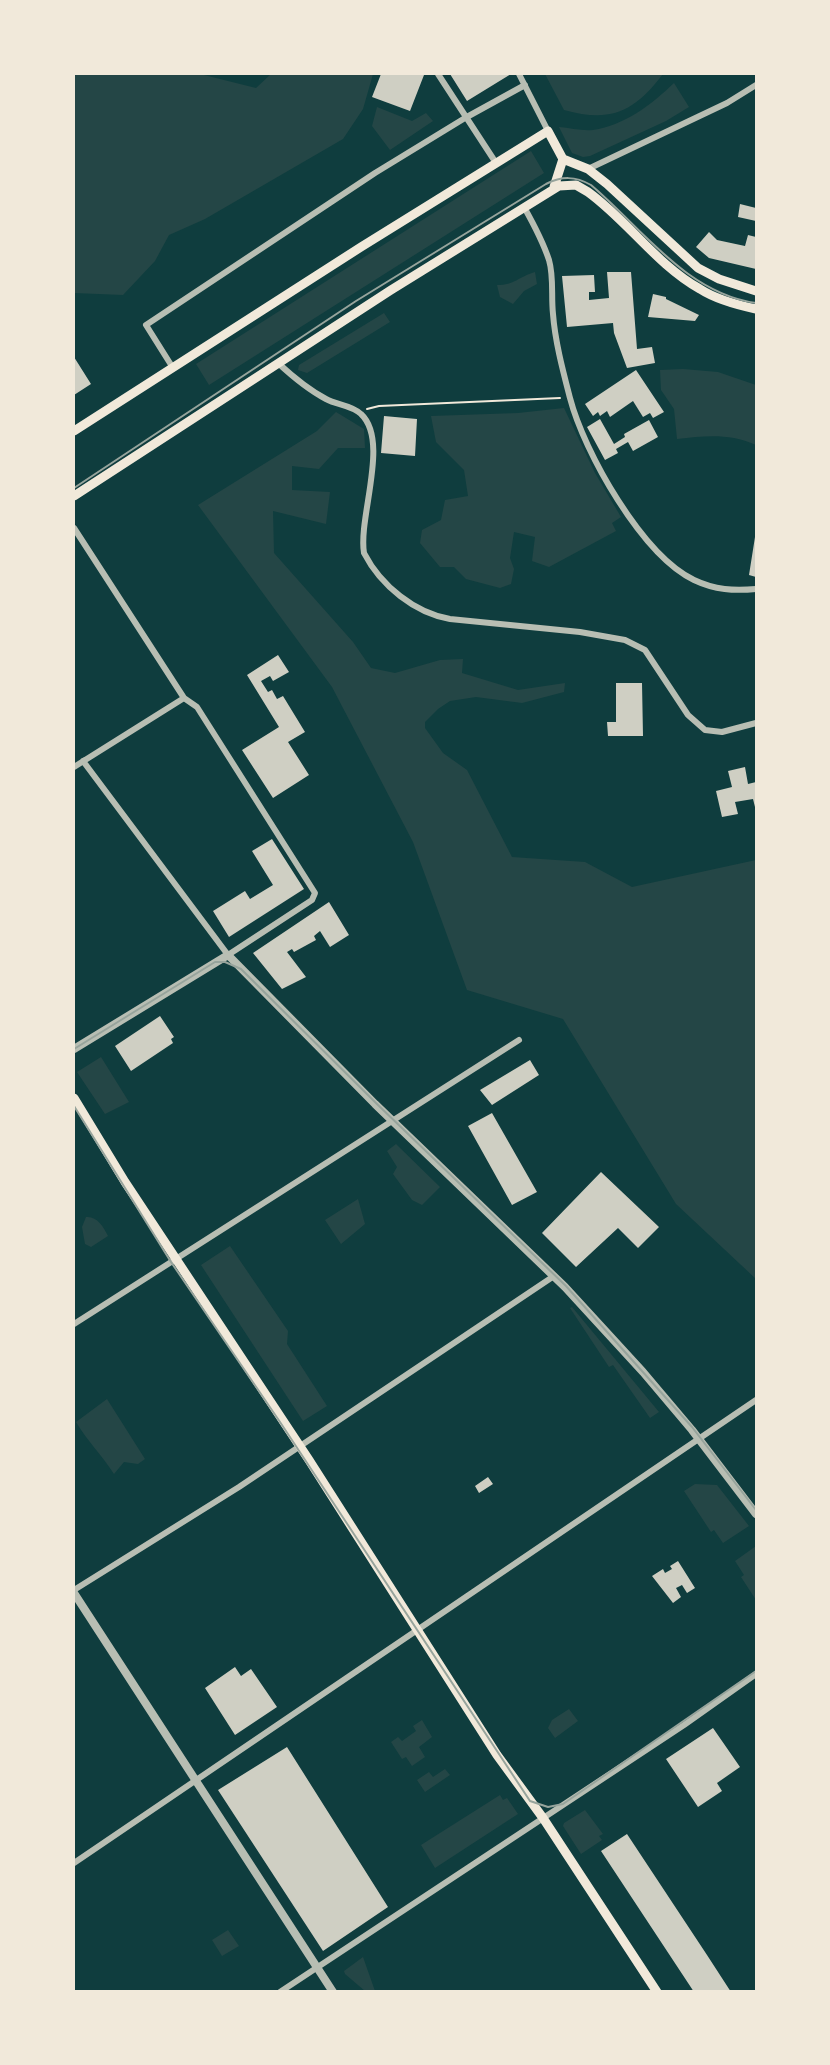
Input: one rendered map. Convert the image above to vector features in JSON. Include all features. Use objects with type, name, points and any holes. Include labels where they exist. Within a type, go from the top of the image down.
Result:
[{"type":"main road","points":[[74,431],[360,247],[548,131],[563,159],[588,169],[698,268],[719,279],[757,291]]},
{"type":"main road","points":[[554,187],[563,159]]},
{"type":"main road","points":[[74,496],[554,187],[568,184],[583,188],[687,281],[716,298],[757,309]]},
{"type":"main road","points":[[74,1098],[497,1755],[543,1818],[657,1992]]},
{"type":"street","points":[[438,74],[496,163]]},
{"type":"street","points":[[519,74],[548,131]]},
{"type":"street","points":[[173,368],[146,325],[375,173],[525,85]]},
{"type":"street","points":[[588,169],[727,103],[757,85]]},
{"type":"street","points":[[524,206],[549,260],[553,316],[570,397],[583,439],[626,510],[644,537],[680,572],[707,586],[726,590],[757,589]]},
{"type":"street","points":[[278,363],[324,398],[359,412],[370,426],[373,440],[364,553],[375,569],[405,600],[433,616],[592,634],[634,643],[645,650],[654,661],[688,715],[705,730],[722,732],[757,723]]},
{"type":"street","points":[[74,528],[184,698],[194,704],[203,716],[315,893],[312,900],[228,955],[74,1049]]},
{"type":"street","points":[[74,767],[184,698]]},
{"type":"street","points":[[83,761],[228,955],[393,1121],[554,1276],[643,1372],[757,1514]]},
{"type":"street","points":[[74,1324],[519,1040]]},
{"type":"street","points":[[333,1992],[74,1592],[239,1487],[554,1276]]},
{"type":"street","points":[[74,1863],[757,1400]]},
{"type":"street","points":[[280,1992],[757,1674]]},
{"type":"path","points":[[359,412],[379,406],[570,397]]},
{"type":"shaded area","points":[[74,74],[200,74],[256,88],[271,74],[373,74],[363,109],[343,139],[205,219],[169,235],[155,261],[123,295],[74,293]]},
{"type":"shaded area","points":[[545,74],[663,74],[631,106],[608,114],[595,115],[564,110]]},
{"type":"shaded area","points":[[674,83],[689,107],[666,121],[590,156],[583,157],[572,153],[559,127],[593,130],[616,124],[647,106]]},
{"type":"shaded area","points":[[377,107],[412,121],[426,113],[433,121],[390,150],[372,126]]},
{"type":"shaded area","points":[[531,151],[544,173],[209,385],[196,364]]},
{"type":"shaded area","points":[[535,272],[537,284],[524,291],[513,304],[500,297],[497,285]]},
{"type":"shaded area","points":[[384,313],[390,322],[307,373],[298,370],[299,365]]},
{"type":"shaded area","points":[[660,370],[718,372],[756,385],[756,445],[727,437],[677,439],[674,409],[661,390]]},
{"type":"shaded area","points":[[564,408],[595,473],[621,517],[612,523],[616,531],[549,567],[532,561],[535,537],[514,532],[510,558],[514,569],[511,584],[500,588],[466,579],[454,567],[440,567],[420,543],[422,530],[441,520],[445,500],[468,496],[464,470],[436,442],[431,416],[518,413]]},
{"type":"shaded area","points":[[336,412],[364,429],[365,448],[338,448],[319,469],[292,466],[292,490],[330,492],[326,524],[273,511],[274,553],[353,642],[371,668],[395,673],[440,660],[463,659],[462,673],[518,690],[565,683],[564,692],[522,703],[476,697],[450,701],[425,722],[425,728],[443,753],[467,770],[512,857],[585,862],[632,887],[756,860],[756,1279],[676,1204],[563,1019],[467,990],[413,842],[332,687],[198,505],[317,431]]},
{"type":"shaded area","points":[[101,1057],[129,1102],[105,1114],[77,1072]]},
{"type":"shaded area","points":[[396,1144],[440,1187],[422,1205],[412,1200],[393,1174],[397,1167],[387,1151]]},
{"type":"shaded area","points":[[358,1199],[365,1224],[341,1244],[325,1220]]},
{"type":"shaded area","points":[[86,1217],[102,1225],[108,1236],[91,1247],[85,1244],[82,1227]]},
{"type":"shaded area","points":[[230,1246],[288,1331],[287,1344],[327,1406],[303,1421],[201,1265]]},
{"type":"shaded area","points":[[572,1307],[659,1412],[650,1418],[613,1365],[609,1367],[570,1308]]},
{"type":"shaded area","points":[[107,1399],[145,1459],[138,1464],[124,1462],[114,1474],[76,1422]]},
{"type":"shaded area","points":[[695,1484],[717,1485],[749,1526],[723,1543],[714,1530],[711,1532],[684,1491]]},
{"type":"shaded area","points":[[756,1546],[756,1600],[741,1577],[744,1575],[735,1561]]},
{"type":"shaded area","points":[[569,1709],[578,1721],[555,1738],[548,1728],[552,1720]]},
{"type":"shaded area","points":[[422,1720],[432,1737],[419,1747],[425,1757],[412,1766],[406,1757],[402,1759],[391,1742],[398,1737],[402,1741],[416,1731],[413,1726]]},
{"type":"shaded area","points":[[445,1769],[450,1775],[425,1792],[417,1780],[429,1772],[433,1777]]},
{"type":"shaded area","points":[[500,1795],[503,1800],[507,1798],[518,1814],[435,1868],[421,1845]]},
{"type":"shaded area","points":[[585,1810],[603,1834],[599,1836],[602,1840],[581,1854],[563,1826]]},
{"type":"shaded area","points":[[228,1930],[239,1946],[222,1956],[212,1940]]},
{"type":"shaded area","points":[[363,1957],[375,1991],[365,1991],[345,1974],[344,1971]]},
{"type":"building","points":[[381,74],[424,75],[410,111],[372,97]]},
{"type":"building","points":[[450,74],[511,74],[467,101]]},
{"type":"building","points":[[740,204],[756,208],[756,221],[738,217]]},
{"type":"building","points":[[709,232],[717,240],[745,246],[748,235],[756,237],[756,269],[709,258],[696,247]]},
{"type":"building","points":[[607,272],[631,272],[637,349],[652,347],[655,363],[627,368],[613,323],[567,327],[562,276],[594,275],[595,292],[589,292],[589,300],[609,298]]},
{"type":"building","points":[[653,294],[666,297],[699,315],[695,321],[648,317]]},
{"type":"building","points":[[74,357],[91,384],[74,395]]},
{"type":"building","points":[[636,370],[664,412],[653,418],[650,413],[643,417],[633,401],[610,417],[607,411],[600,416],[598,412],[593,416],[585,404]]},
{"type":"building","points":[[384,416],[417,419],[415,456],[381,453]]},
{"type":"building","points":[[600,419],[614,444],[625,437],[624,434],[649,420],[658,437],[633,451],[628,442],[616,449],[618,453],[605,460],[587,427]]},
{"type":"building","points":[[756,537],[756,577],[749,575]]},
{"type":"building","points":[[278,655],[289,672],[273,681],[270,676],[261,681],[268,692],[272,690],[277,699],[283,696],[305,732],[288,742],[309,775],[273,798],[242,750],[279,727],[247,675]]},
{"type":"building","points":[[616,683],[642,683],[643,736],[608,736],[607,722],[616,722]]},
{"type":"building","points":[[745,767],[748,784],[756,782],[756,811],[753,799],[735,802],[738,814],[722,817],[716,791],[732,787],[728,771]]},
{"type":"building","points":[[272,839],[304,889],[229,937],[213,911],[245,891],[250,899],[273,885],[252,851]]},
{"type":"building","points":[[329,902],[349,935],[330,947],[320,931],[314,936],[316,940],[294,952],[292,949],[287,952],[306,977],[282,989],[253,953]]},
{"type":"building","points":[[160,1016],[174,1037],[171,1039],[173,1043],[131,1071],[115,1046]]},
{"type":"building","points":[[530,1060],[539,1075],[492,1105],[480,1090]]},
{"type":"building","points":[[492,1113],[537,1192],[512,1205],[468,1126]]},
{"type":"building","points":[[601,1172],[659,1227],[638,1248],[618,1228],[576,1267],[542,1233]]},
{"type":"building","points":[[488,1477],[493,1484],[479,1493],[475,1486]]},
{"type":"building","points":[[678,1561],[695,1588],[687,1593],[682,1585],[676,1588],[681,1597],[673,1603],[652,1576],[663,1569],[665,1573],[672,1569],[670,1566]]},
{"type":"building","points":[[235,1667],[241,1676],[251,1669],[277,1707],[235,1735],[205,1688]]},
{"type":"building","points":[[713,1728],[740,1767],[717,1783],[722,1791],[698,1807],[666,1759]]},
{"type":"building","points":[[287,1747],[388,1907],[323,1951],[218,1790]]},
{"type":"building","points":[[627,1834],[731,1992],[694,1992],[601,1851]]},
{"type":"tram line","points":[[74,488],[356,301],[546,184],[558,180],[568,178],[591,185],[686,273],[731,297],[756,303]]},
{"type":"tram line","points":[[74,1049],[215,962],[225,962],[241,969],[566,1286],[692,1427],[756,1510]]},
{"type":"tram line","points":[[74,1106],[171,1262],[530,1801],[548,1807],[563,1804],[756,1671]]}]
